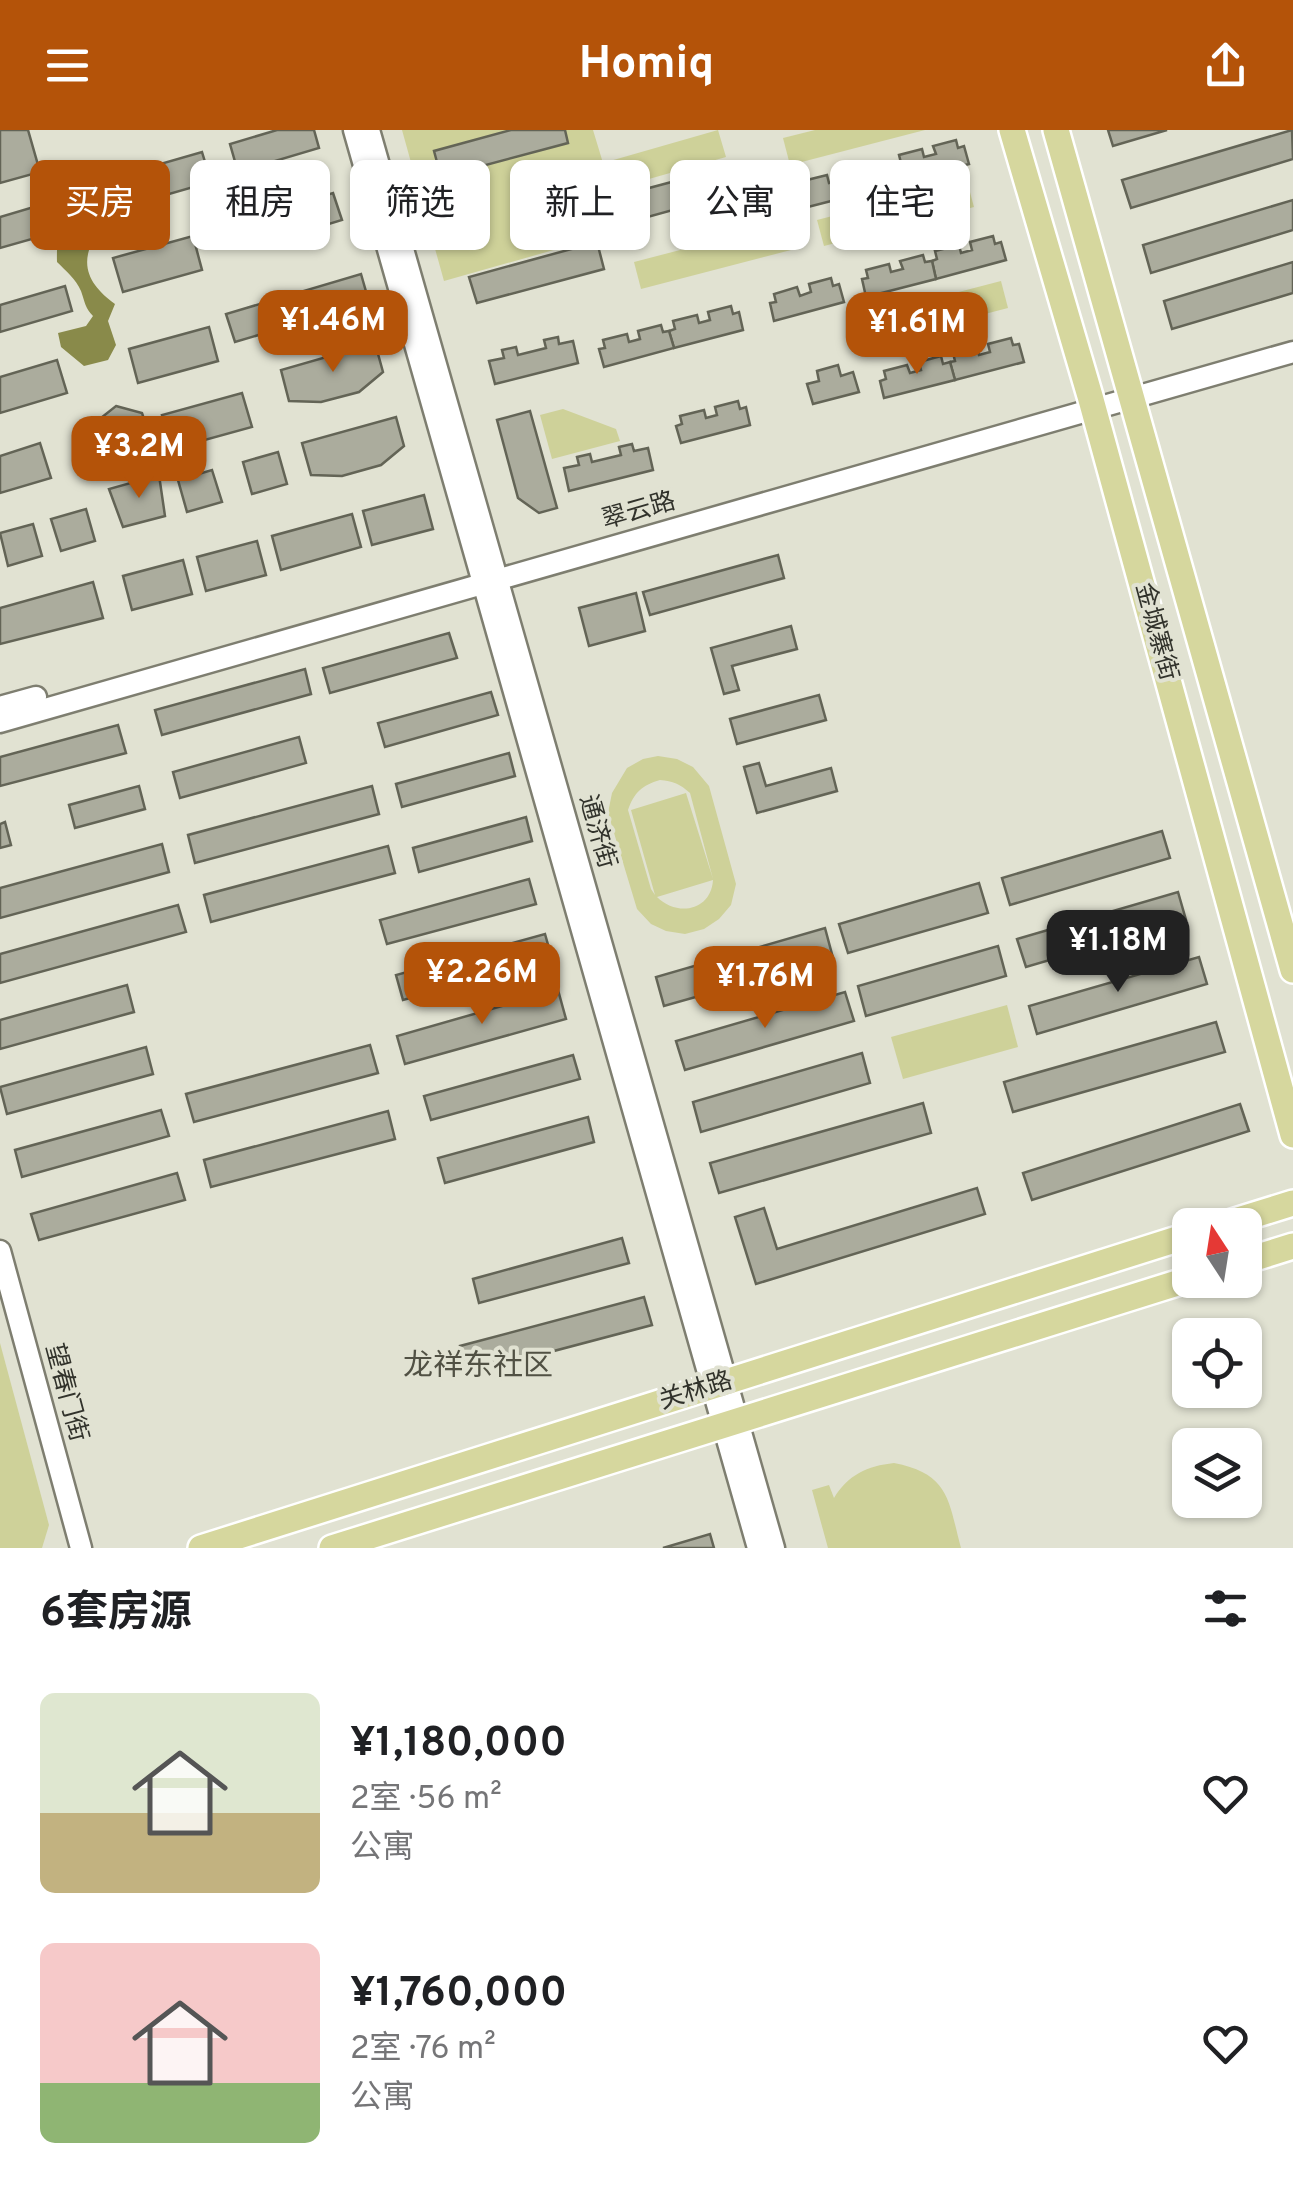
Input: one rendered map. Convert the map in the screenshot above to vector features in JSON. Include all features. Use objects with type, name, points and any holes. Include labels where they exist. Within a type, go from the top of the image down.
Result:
[{"type":"main road","name":"金城寨街","points":[[1012,130],[1293,1134]]},
{"type":"main road","name":"金城寨街","points":[[1056,130],[1293,970]]},
{"type":"main road","points":[[1262,1212],[1293,1202]]},
{"type":"main road","name":"关林路","points":[[202,1548],[1172,1241]]},
{"type":"main road","points":[[1262,1256],[1293,1246]]},
{"type":"main road","name":"关林路","points":[[332,1548],[1172,1284]]},
{"type":"street","name":"通济街","points":[[354,130],[488,574],[731,1423],[774,1548]]},
{"type":"street","name":"通济街","points":[[369,130],[488,574]]},
{"type":"street","name":"翠云路","points":[[0,707],[488,574],[1130,391],[1293,340]]},
{"type":"street","name":"翠云路","points":[[1130,391],[1293,352]]},
{"type":"street","name":"翠云路","points":[[0,722],[488,574]]},
{"type":"street","name":"望春门街","points":[[0,1251],[82,1548]]},
{"type":"street","name":"望春门街","points":[[0,1303],[67,1548]]},
{"type":"street","name":"通济街","points":[[731,1423],[758,1548]]},
{"type":"green space","points":[[402,130],[593,130],[602,160],[510,160],[510,250],[554,250],[444,281],[435,250],[490,250],[490,160],[410,160]]},
{"type":"green space","points":[[718,130],[726,157],[670,160],[670,173],[650,179],[650,160],[613,160]]},
{"type":"green space","points":[[815,130],[925,130],[809,160],[789,160],[783,138]]},
{"type":"green space","points":[[830,217],[830,244],[824,246],[817,220]]},
{"type":"green space","points":[[680,250],[791,250],[641,289],[634,262]]},
{"type":"green space","points":[[1001,281],[1008,308],[858,347],[851,320]]},
{"type":"green space","points":[[563,409],[616,429],[620,441],[552,459],[540,415]]},
{"type":"green space","points":[[643,759],[677,759],[693,767],[709,786],[736,884],[731,905],[704,929],[685,934],[666,931],[651,924],[637,909],[608,813],[612,793],[627,768]],"holes":[[[660,780],[690,793],[713,879],[686,793],[631,810],[655,895],[628,810],[640,790]],[[713,880],[706,899],[692,908],[674,907],[657,897]]]},
{"type":"green space","points":[[1007,1005],[1018,1047],[903,1079],[891,1037]]},
{"type":"green space","points":[[0,1343],[49,1525],[42,1548],[0,1548]]},
{"type":"green space","points":[[894,1463],[926,1474],[944,1492],[961,1548],[828,1548],[812,1490],[829,1485],[834,1498],[859,1473]]},
{"type":"shaded area","points":[[89,250],[87,263],[91,278],[115,304],[108,321],[116,345],[108,360],[84,366],[61,347],[58,333],[86,326],[93,316],[76,283],[57,262],[57,252]]},
{"type":"building","points":[[0,130],[28,130],[37,160],[30,160],[30,175],[0,183]]},
{"type":"building","points":[[277,130],[314,130],[319,148],[278,160],[235,160],[230,144]]},
{"type":"building","points":[[511,130],[565,130],[568,143],[490,164],[490,160],[436,160],[434,151]]},
{"type":"building","points":[[1108,130],[1167,130],[1113,146]]},
{"type":"building","points":[[1292,130],[1293,159],[1131,208],[1122,180]]},
{"type":"building","points":[[956,140],[958,148],[964,146],[968,160],[900,160],[899,155],[922,149],[924,157],[936,154],[933,146]]},
{"type":"building","points":[[202,152],[204,160],[190,160],[190,188],[170,194],[170,161]]},
{"type":"building","points":[[827,175],[830,201],[810,206],[810,179]]},
{"type":"building","points":[[670,182],[670,211],[650,216],[650,188]]},
{"type":"building","points":[[333,193],[342,220],[330,224]]},
{"type":"building","points":[[1293,200],[1293,230],[1151,273],[1143,245]]},
{"type":"building","points":[[30,208],[30,240],[0,248],[0,217]]},
{"type":"building","points":[[993,236],[995,244],[1001,242],[1006,260],[936,279],[932,261],[937,259],[935,251],[961,253],[972,250],[970,242]]},
{"type":"building","points":[[190,237],[190,250],[197,250],[202,270],[123,292],[113,258],[142,250],[170,250],[170,242]]},
{"type":"building","points":[[568,250],[599,250],[604,269],[477,303],[469,277]]},
{"type":"building","points":[[923,255],[925,262],[932,261],[936,279],[866,297],[862,279],[868,278],[866,270],[889,264],[891,272],[903,269],[900,261]]},
{"type":"building","points":[[1293,262],[1293,293],[1172,329],[1164,301]]},
{"type":"building","points":[[361,274],[369,302],[235,342],[226,314]]},
{"type":"building","points":[[831,278],[833,286],[839,284],[844,302],[774,321],[770,303],[776,302],[774,294],[797,287],[800,296],[811,292],[809,284]]},
{"type":"building","points":[[65,286],[72,311],[0,332],[0,305]]},
{"type":"building","points":[[731,306],[733,314],[739,312],[743,330],[674,348],[669,331],[675,329],[673,321],[697,315],[699,323],[710,320],[708,312]]},
{"type":"building","points":[[661,325],[663,332],[669,331],[674,348],[604,367],[599,349],[605,348],[603,340],[627,334],[629,342],[640,339],[638,331]]},
{"type":"building","points":[[209,327],[218,361],[138,383],[129,349]]},
{"type":"building","points":[[558,337],[559,344],[573,341],[578,363],[495,384],[489,361],[504,358],[502,350],[516,347],[518,355],[546,348],[544,340]]},
{"type":"building","points":[[1011,338],[1013,345],[1019,344],[1024,362],[955,380],[950,362],[955,361],[953,353],[977,347],[979,355],[990,352],[988,344]]},
{"type":"building","points":[[375,343],[383,372],[359,392],[321,402],[289,401],[281,370]]},
{"type":"building","points":[[941,356],[943,364],[950,362],[955,380],[884,398],[880,381],[886,379],[884,371],[907,365],[910,373],[921,370],[919,362]]},
{"type":"building","points":[[57,360],[67,393],[0,413],[0,377]]},
{"type":"building","points":[[838,365],[841,376],[853,372],[859,392],[813,404],[807,384],[819,381],[817,371]]},
{"type":"building","points":[[242,393],[252,427],[172,449],[162,415]]},
{"type":"building","points":[[738,401],[740,409],[746,407],[750,425],[681,443],[676,426],[682,424],[680,416],[704,410],[706,418],[717,415],[715,407]]},
{"type":"building","points":[[116,406],[142,413],[148,431],[115,452],[90,459],[82,433]]},
{"type":"building","points":[[530,411],[557,508],[539,513],[518,498],[497,420]]},
{"type":"building","points":[[396,417],[404,446],[381,465],[342,476],[311,475],[302,443]]},
{"type":"building","points":[[40,443],[51,478],[0,493],[0,456]]},
{"type":"building","points":[[632,444],[634,451],[648,448],[653,470],[569,491],[564,468],[579,465],[577,457],[590,454],[592,462],[621,455],[619,447]]},
{"type":"building","points":[[278,452],[287,484],[252,494],[243,462]]},
{"type":"building","points":[[212,470],[222,502],[187,512],[178,480]]},
{"type":"building","points":[[159,475],[165,516],[123,527],[109,489]]},
{"type":"building","points":[[424,495],[433,529],[372,545],[363,511]]},
{"type":"building","points":[[86,509],[95,541],[61,551],[51,519]]},
{"type":"building","points":[[352,514],[361,547],[281,570],[272,536]]},
{"type":"building","points":[[33,524],[42,556],[8,566],[0,533]]},
{"type":"building","points":[[257,541],[266,575],[206,591],[197,557]]},
{"type":"building","points":[[778,555],[784,578],[650,615],[643,592]]},
{"type":"building","points":[[183,560],[192,594],[132,610],[123,576]]},
{"type":"building","points":[[93,582],[103,618],[0,644],[0,608]]},
{"type":"building","points":[[636,593],[645,631],[589,646],[579,608]]},
{"type":"building","points":[[791,626],[797,649],[732,666],[739,690],[724,694],[711,648]]},
{"type":"building","points":[[449,633],[457,658],[330,693],[323,668]]},
{"type":"building","points":[[305,669],[311,694],[162,735],[155,710]]},
{"type":"building","points":[[491,692],[498,715],[385,747],[378,723]]},
{"type":"building","points":[[819,695],[826,720],[737,744],[730,719]]},
{"type":"building","points":[[118,725],[126,753],[0,786],[0,757]]},
{"type":"building","points":[[299,737],[306,763],[180,798],[173,772]]},
{"type":"building","points":[[509,753],[515,776],[402,807],[396,784]]},
{"type":"building","points":[[759,763],[766,786],[831,768],[837,791],[757,813],[744,767]]},
{"type":"building","points":[[139,786],[145,809],[75,828],[69,805]]},
{"type":"building","points":[[372,786],[379,814],[195,863],[188,835]]},
{"type":"building","points":[[526,817],[532,841],[419,872],[413,848]]},
{"type":"building","points":[[5,822],[11,845],[0,848],[0,824]]},
{"type":"building","points":[[1162,831],[1170,858],[1010,905],[1002,878]]},
{"type":"building","points":[[162,844],[169,872],[0,918],[0,888]]},
{"type":"building","points":[[388,846],[395,873],[211,922],[204,895]]},
{"type":"building","points":[[529,879],[536,904],[387,944],[380,920]]},
{"type":"building","points":[[979,883],[988,913],[848,953],[839,924]]},
{"type":"building","points":[[1178,892],[1186,920],[1026,967],[1017,939]]},
{"type":"building","points":[[178,905],[186,932],[0,983],[0,954]]},
{"type":"building","points":[[825,928],[833,958],[664,1006],[656,977]]},
{"type":"building","points":[[545,934],[552,959],[403,1000],[396,975]]},
{"type":"building","points":[[998,946],[1006,976],[866,1016],[858,986]]},
{"type":"building","points":[[1199,957],[1207,984],[1037,1034],[1029,1006]]},
{"type":"building","points":[[127,985],[134,1012],[0,1049],[0,1020]]},
{"type":"building","points":[[558,990],[566,1019],[405,1064],[397,1036]]},
{"type":"building","points":[[845,992],[854,1021],[685,1070],[676,1041]]},
{"type":"building","points":[[1216,1022],[1225,1052],[1013,1112],[1004,1082]]},
{"type":"building","points":[[370,1045],[378,1073],[194,1122],[186,1094]]},
{"type":"building","points":[[146,1047],[153,1074],[7,1114],[0,1087]]},
{"type":"building","points":[[862,1053],[870,1083],[701,1132],[693,1102]]},
{"type":"building","points":[[573,1055],[580,1079],[431,1120],[424,1096]]},
{"type":"building","points":[[923,1103],[931,1133],[719,1193],[710,1163]]},
{"type":"building","points":[[1240,1104],[1249,1131],[1032,1200],[1023,1173]]},
{"type":"building","points":[[161,1110],[169,1136],[22,1177],[15,1150]]},
{"type":"building","points":[[388,1111],[395,1139],[211,1187],[204,1160]]},
{"type":"building","points":[[588,1117],[594,1142],[445,1183],[438,1158]]},
{"type":"building","points":[[177,1173],[185,1200],[39,1240],[31,1214]]},
{"type":"building","points":[[977,1188],[985,1214],[756,1284],[735,1217],[764,1208],[777,1249]]},
{"type":"building","points":[[622,1238],[629,1263],[479,1303],[473,1279]]},
{"type":"building","points":[[644,1297],[652,1325],[467,1374],[460,1346]]},
{"type":"building","points":[[710,1534],[714,1548],[663,1548]]},
{"type":"district","name":"龙祥东社区","points":[[478,1367]]}]
